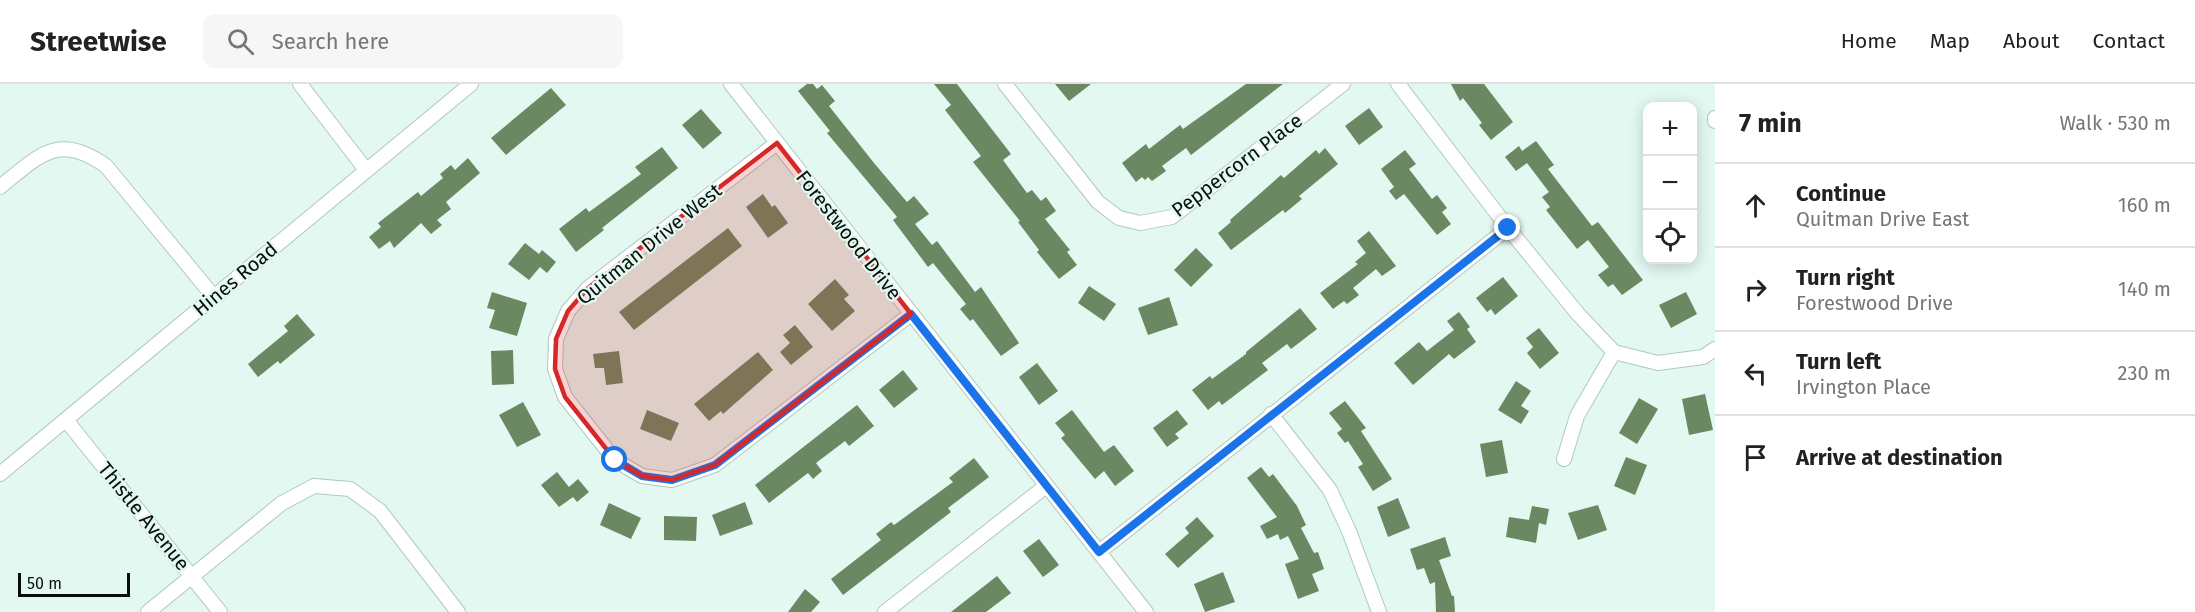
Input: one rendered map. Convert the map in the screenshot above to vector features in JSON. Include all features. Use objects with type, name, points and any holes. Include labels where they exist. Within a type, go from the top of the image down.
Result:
[{"type":"street","points":[[300,84],[366,170]]},
{"type":"street","name":"Hines Road","points":[[0,474],[471,84]]},
{"type":"street","name":"Forestwood Drive","points":[[731,84],[1146,612]]},
{"type":"street","name":"Peppercorn Place","points":[[1005,84],[1098,202],[1119,219],[1140,223],[1172,217],[1343,84]]},
{"type":"street","points":[[1398,84],[1508,228],[1578,314],[1614,352],[1658,363],[1703,357],[1715,350]]},
{"type":"street","name":"Quitman Drive West","points":[[777,143],[588,288],[568,311],[556,339],[555,369],[565,397],[590,429],[615,460],[642,476],[672,480],[715,465],[911,314]]},
{"type":"street","points":[[0,187],[34,159],[58,148],[85,151],[106,166],[214,297]]},
{"type":"street","points":[[1099,552],[1508,228]]},
{"type":"street","points":[[1564,459],[1577,416],[1614,352]]},
{"type":"street","points":[[1271,414],[1330,490],[1349,531],[1379,612]]},
{"type":"street","name":"Thistle Avenue","points":[[66,420],[220,612]]},
{"type":"street","points":[[148,612],[282,503],[314,486],[350,489],[380,511],[458,612]]},
{"type":"street","points":[[885,612],[1046,486]]},
{"type":"highlighted area","points":[[777,143],[911,314],[715,465],[672,480],[642,476],[615,460],[565,397],[555,369],[556,339],[568,311],[588,288]]},
{"type":"building","points":[[807,84],[813,84],[817,89],[822,85],[835,101],[829,106],[874,163],[907,202],[914,196],[929,214],[915,224],[932,245],[937,241],[975,292],[981,287],[1019,343],[1001,356],[973,319],[970,321],[960,309],[966,304],[933,263],[928,267],[893,220],[897,217],[827,133],[830,131],[798,91]]},
{"type":"building","points":[[934,84],[957,84],[1011,154],[1003,160],[1027,193],[1032,190],[1041,201],[1046,197],[1056,211],[1045,219],[1070,250],[1067,252],[1077,265],[1059,279],[1037,252],[1039,250],[1018,222],[1020,221],[973,162],[981,156],[945,110],[951,105]]},
{"type":"building","points":[[1055,84],[1091,84],[1069,101]]},
{"type":"building","points":[[1246,84],[1283,84],[1191,155],[1186,148],[1162,166],[1166,171],[1152,181],[1148,177],[1145,180],[1142,177],[1136,182],[1122,163],[1146,144],[1149,149],[1180,125],[1183,129]]},
{"type":"building","points":[[1451,84],[1484,84],[1513,122],[1491,140],[1479,125],[1482,123],[1463,98],[1460,101]]},
{"type":"building","points":[[551,88],[566,105],[506,155],[491,138]]},
{"type":"building","points":[[1369,108],[1383,127],[1359,145],[1345,126]]},
{"type":"building","points":[[701,109],[722,133],[703,149],[682,125]]},
{"type":"building","points":[[1536,141],[1554,165],[1548,169],[1592,226],[1598,222],[1643,280],[1622,295],[1613,284],[1608,287],[1598,275],[1609,267],[1588,240],[1577,249],[1546,210],[1550,207],[1542,197],[1549,192],[1527,163],[1516,171],[1505,157],[1519,146],[1522,151]]},
{"type":"building","points":[[662,147],[678,168],[602,228],[604,230],[576,252],[559,229],[586,208],[589,212],[641,174],[635,167]]},
{"type":"building","points":[[1325,148],[1338,164],[1299,196],[1302,199],[1285,213],[1283,210],[1231,250],[1218,233],[1281,175],[1284,178],[1316,150],[1319,154]]},
{"type":"building","points":[[1405,150],[1416,164],[1409,169],[1432,199],[1437,195],[1447,208],[1442,212],[1451,224],[1437,235],[1404,194],[1396,200],[1389,191],[1394,187],[1381,169]]},
{"type":"building","points":[[468,158],[480,173],[446,202],[451,209],[437,220],[442,225],[431,234],[421,223],[394,248],[390,241],[379,249],[369,237],[381,227],[378,223],[418,192],[421,196],[443,178],[440,174],[451,165],[455,170]]},
{"type":"building","points":[[763,194],[772,207],[775,205],[788,223],[768,238],[746,207]]},
{"type":"building","points":[[728,228],[742,246],[634,330],[619,312]]},
{"type":"building","points":[[1369,231],[1396,266],[1382,276],[1376,269],[1353,288],[1359,295],[1347,304],[1344,301],[1333,309],[1320,293],[1358,264],[1355,262],[1366,253],[1357,241]]},
{"type":"building","points":[[525,243],[539,254],[542,250],[556,262],[547,273],[540,267],[529,280],[508,264]]},
{"type":"building","points":[[1196,248],[1213,265],[1191,287],[1174,270]]},
{"type":"building","points":[[1503,277],[1518,296],[1495,315],[1491,309],[1487,312],[1476,298]]},
{"type":"building","points":[[835,279],[849,295],[844,299],[855,311],[832,331],[808,304]]},
{"type":"building","points":[[1089,286],[1116,304],[1104,321],[1078,303]]},
{"type":"building","points":[[492,292],[527,303],[517,336],[489,328],[495,310],[487,308]]},
{"type":"building","points":[[1686,292],[1697,314],[1671,328],[1659,305]]},
{"type":"building","points":[[1169,297],[1178,325],[1148,335],[1138,308]]},
{"type":"building","points":[[1300,308],[1317,329],[1291,349],[1287,344],[1262,363],[1268,370],[1222,405],[1219,401],[1208,410],[1192,390],[1210,376],[1212,379],[1246,354]]},
{"type":"building","points":[[1459,312],[1470,327],[1467,329],[1476,342],[1454,359],[1449,354],[1413,385],[1394,363],[1419,342],[1427,351],[1454,330],[1447,321]]},
{"type":"building","points":[[297,314],[315,335],[280,364],[278,361],[258,377],[248,364],[288,331],[284,326]]},
{"type":"building","points":[[795,325],[813,347],[791,365],[780,352],[790,343],[783,335]]},
{"type":"building","points":[[1539,328],[1559,353],[1540,369],[1527,353],[1533,347],[1526,338]]},
{"type":"building","points":[[513,350],[514,384],[492,385],[491,351]]},
{"type":"building","points":[[619,351],[623,383],[606,385],[604,368],[595,368],[593,354]]},
{"type":"building","points":[[758,352],[773,370],[723,414],[721,411],[709,421],[694,404]]},
{"type":"building","points":[[1037,363],[1058,391],[1039,405],[1019,377]]},
{"type":"building","points":[[903,370],[918,389],[894,408],[879,390]]},
{"type":"building","points":[[1516,381],[1531,391],[1521,406],[1529,411],[1521,424],[1498,410]]},
{"type":"building","points":[[1705,394],[1713,430],[1689,435],[1682,399]]},
{"type":"building","points":[[1639,398],[1658,409],[1637,444],[1619,433]]},
{"type":"building","points":[[1345,401],[1366,428],[1361,431],[1392,479],[1373,491],[1358,467],[1363,464],[1348,441],[1345,443],[1337,433],[1342,429],[1329,413]]},
{"type":"building","points":[[523,402],[541,435],[517,447],[499,415]]},
{"type":"building","points":[[857,405],[874,426],[849,446],[845,441],[816,463],[822,471],[813,479],[808,473],[769,503],[755,485]]},
{"type":"building","points":[[647,410],[679,423],[671,441],[640,429]]},
{"type":"building","points":[[1072,410],[1104,452],[1114,445],[1134,471],[1115,486],[1104,471],[1095,479],[1061,438],[1065,435],[1055,423]]},
{"type":"building","points":[[1177,410],[1188,424],[1175,434],[1179,438],[1167,447],[1153,428]]},
{"type":"building","points":[[1502,440],[1508,473],[1486,477],[1480,444]]},
{"type":"building","points":[[1626,457],[1647,465],[1635,495],[1614,486]]},
{"type":"building","points":[[974,458],[989,477],[948,508],[951,512],[843,595],[831,579],[881,540],[876,534],[891,522],[894,525],[953,482],[949,478]]},
{"type":"building","points":[[1261,467],[1269,477],[1273,474],[1297,506],[1306,525],[1301,528],[1314,553],[1318,552],[1324,569],[1312,574],[1319,591],[1298,599],[1285,564],[1299,559],[1288,536],[1280,540],[1278,534],[1267,539],[1260,526],[1277,517],[1247,478]]},
{"type":"building","points":[[557,472],[569,487],[578,479],[589,492],[577,502],[573,497],[559,507],[541,485]]},
{"type":"building","points":[[1398,498],[1410,528],[1388,537],[1377,507]]},
{"type":"building","points":[[745,502],[753,524],[720,536],[712,515]]},
{"type":"building","points":[[609,503],[641,518],[631,539],[600,525]]},
{"type":"building","points":[[1598,505],[1607,530],[1578,540],[1568,513]]},
{"type":"building","points":[[1532,506],[1549,509],[1546,525],[1539,523],[1536,543],[1506,537],[1509,517],[1529,520]]},
{"type":"building","points":[[664,516],[697,517],[696,541],[664,540]]},
{"type":"building","points":[[1197,517],[1214,536],[1178,568],[1165,554],[1189,533],[1185,528]]},
{"type":"building","points":[[1445,537],[1451,556],[1439,560],[1452,596],[1454,596],[1455,612],[1436,612],[1435,582],[1430,584],[1424,568],[1417,570],[1410,549]]},
{"type":"building","points":[[1039,539],[1059,565],[1043,577],[1023,551]]},
{"type":"building","points":[[1223,572],[1235,602],[1205,612],[1194,584]]},
{"type":"building","points":[[997,576],[1011,593],[986,612],[951,612]]},
{"type":"building","points":[[805,589],[820,602],[811,612],[788,612]]},
{"type":"route","points":[[615,460],[642,476],[672,480],[715,465],[911,314],[1099,552],[1508,228]]}]
